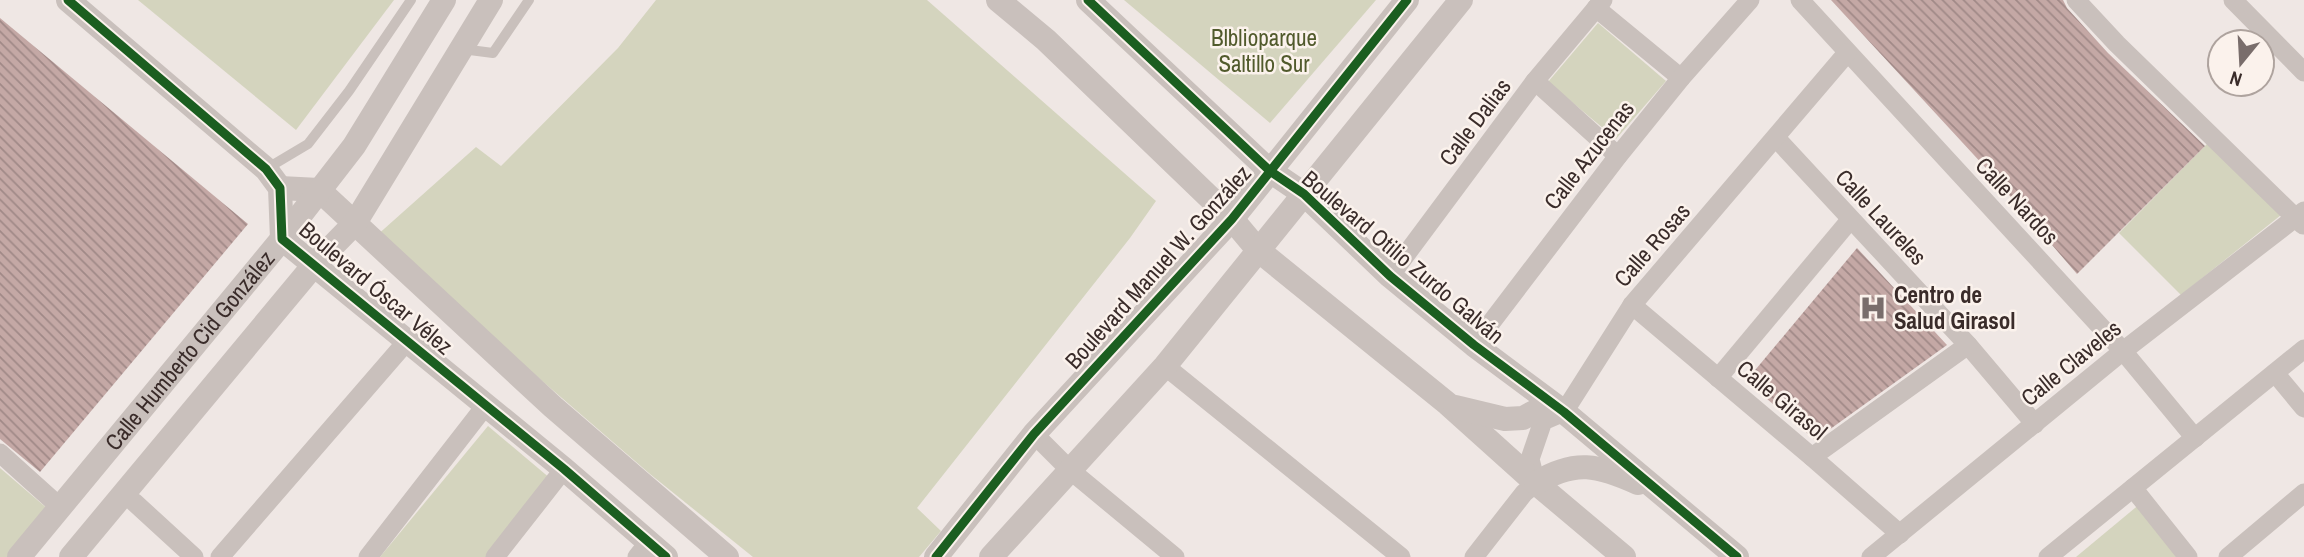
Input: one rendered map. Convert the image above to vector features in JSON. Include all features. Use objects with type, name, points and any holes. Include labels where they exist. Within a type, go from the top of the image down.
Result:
[{"type":"street","points":[[68,0],[273,179]]},
{"type":"street","name":"Calle Humberto Cid González","points":[[19,557],[282,239],[354,146],[444,0]]},
{"type":"street","name":"Calle Humberto Cid González","points":[[71,557],[314,265],[355,223],[491,0]]},
{"type":"street","points":[[998,0],[1046,40],[1232,219],[1258,250],[1448,404],[1624,557]]},
{"type":"street","name":"Boulevard Otilio Zurdo Galván","points":[[1087,0],[1270,171],[1304,194],[1390,276],[1474,345],[1564,412],[1718,547],[1737,557]]},
{"type":"street","name":"Boulevard Manuel W. González","points":[[936,557],[1034,434],[1232,219],[1407,0]]},
{"type":"street","points":[[991,557],[1165,366],[1461,0]]},
{"type":"street","name":"Calle Azucenas","points":[[1474,345],[1618,156],[1681,78],[1750,0]]},
{"type":"street","name":"Calle Nardos","points":[[1800,0],[2123,351],[2195,438]]},
{"type":"street","points":[[2076,0],[2117,44],[2301,218]]},
{"type":"street","points":[[2233,0],[2303,70]]},
{"type":"street","points":[[1600,4],[1681,78]]},
{"type":"street","name":"Calle Dalias","points":[[1390,276],[1535,81],[1600,4]]},
{"type":"street","name":"Calle Rosas","points":[[1536,483],[1530,459],[1543,421],[1564,412],[1632,305],[1847,53]]},
{"type":"street","points":[[1535,81],[1618,156]]},
{"type":"street","name":"Calle Laureles","points":[[1776,138],[1968,345],[2035,424]]},
{"type":"street","name":"Boulevard Óscar Vélez","points":[[651,552],[564,469],[282,239],[273,179],[319,190],[553,407],[727,557]]},
{"type":"street","name":"Calle Claveles","points":[[1871,557],[2123,351],[2301,218]]},
{"type":"street","points":[[1718,378],[1850,220]]},
{"type":"street","name":"Calle Girasol","points":[[1632,305],[1900,534]]},
{"type":"street","points":[[220,557],[408,340]]},
{"type":"street","points":[[1812,457],[1968,345]]},
{"type":"street","points":[[2051,556],[2303,353]]},
{"type":"street","points":[[1165,366],[1401,557]]},
{"type":"street","points":[[2275,373],[2304,408]]},
{"type":"street","points":[[1448,404],[1505,419],[1523,418],[1538,410],[1564,412]]},
{"type":"street","points":[[368,557],[486,405]]},
{"type":"street","points":[[525,437],[553,407]]},
{"type":"street","points":[[1034,434],[1070,470],[1175,557]]},
{"type":"street","points":[[0,453],[60,507]]},
{"type":"street","points":[[1474,557],[1524,493],[1561,469],[1579,467],[1614,473],[1658,492]]},
{"type":"street","points":[[495,557],[564,469]]},
{"type":"street","points":[[2133,488],[2189,557]]},
{"type":"street","points":[[2228,557],[2304,493]]},
{"type":"street","points":[[134,502],[194,557]]},
{"type":"lane","points":[[273,179],[308,144],[349,91],[411,0]]},
{"type":"lane","points":[[462,49],[493,53],[529,0]]},
{"type":"green space","points":[[138,0],[394,0],[296,130]]},
{"type":"green space","points":[[656,0],[927,0],[1156,201],[1130,238],[917,508],[941,531],[919,557],[753,557],[650,474],[375,237],[476,147],[501,166],[618,48]]},
{"type":"green space","name":"Blblioparque Saltillo Sur","points":[[1124,0],[1376,0],[1270,123]]},
{"type":"green space","points":[[1598,23],[1666,81],[1616,139],[1548,82]]},
{"type":"green space","points":[[2207,144],[2281,215],[2181,295],[2119,233]]},
{"type":"green space","points":[[488,426],[551,479],[486,557],[380,557]]},
{"type":"green space","points":[[0,468],[49,510],[9,557],[0,557]]},
{"type":"green space","points":[[2141,503],[2182,557],[2076,557]]},
{"type":"building","points":[[1831,0],[2063,0],[2067,8],[2108,53],[2205,146],[2077,274],[1985,167]]},
{"type":"building","points":[[0,18],[248,224],[40,472],[0,439]]},
{"type":"building","points":[[1857,248],[1947,345],[1815,440],[1746,381]]},
{"type":"cycle path","points":[[68,0],[266,169],[280,188],[282,239],[564,469],[666,557]]},
{"type":"cycle path","points":[[1088,0],[1270,171],[1304,194],[1390,276],[1474,345],[1564,412],[1737,557]]},
{"type":"cycle path","points":[[936,557],[1034,434],[1232,219],[1407,0]]},
{"type":"place","name":"Centro de Salud Girasol","points":[[1873,308]]}]
